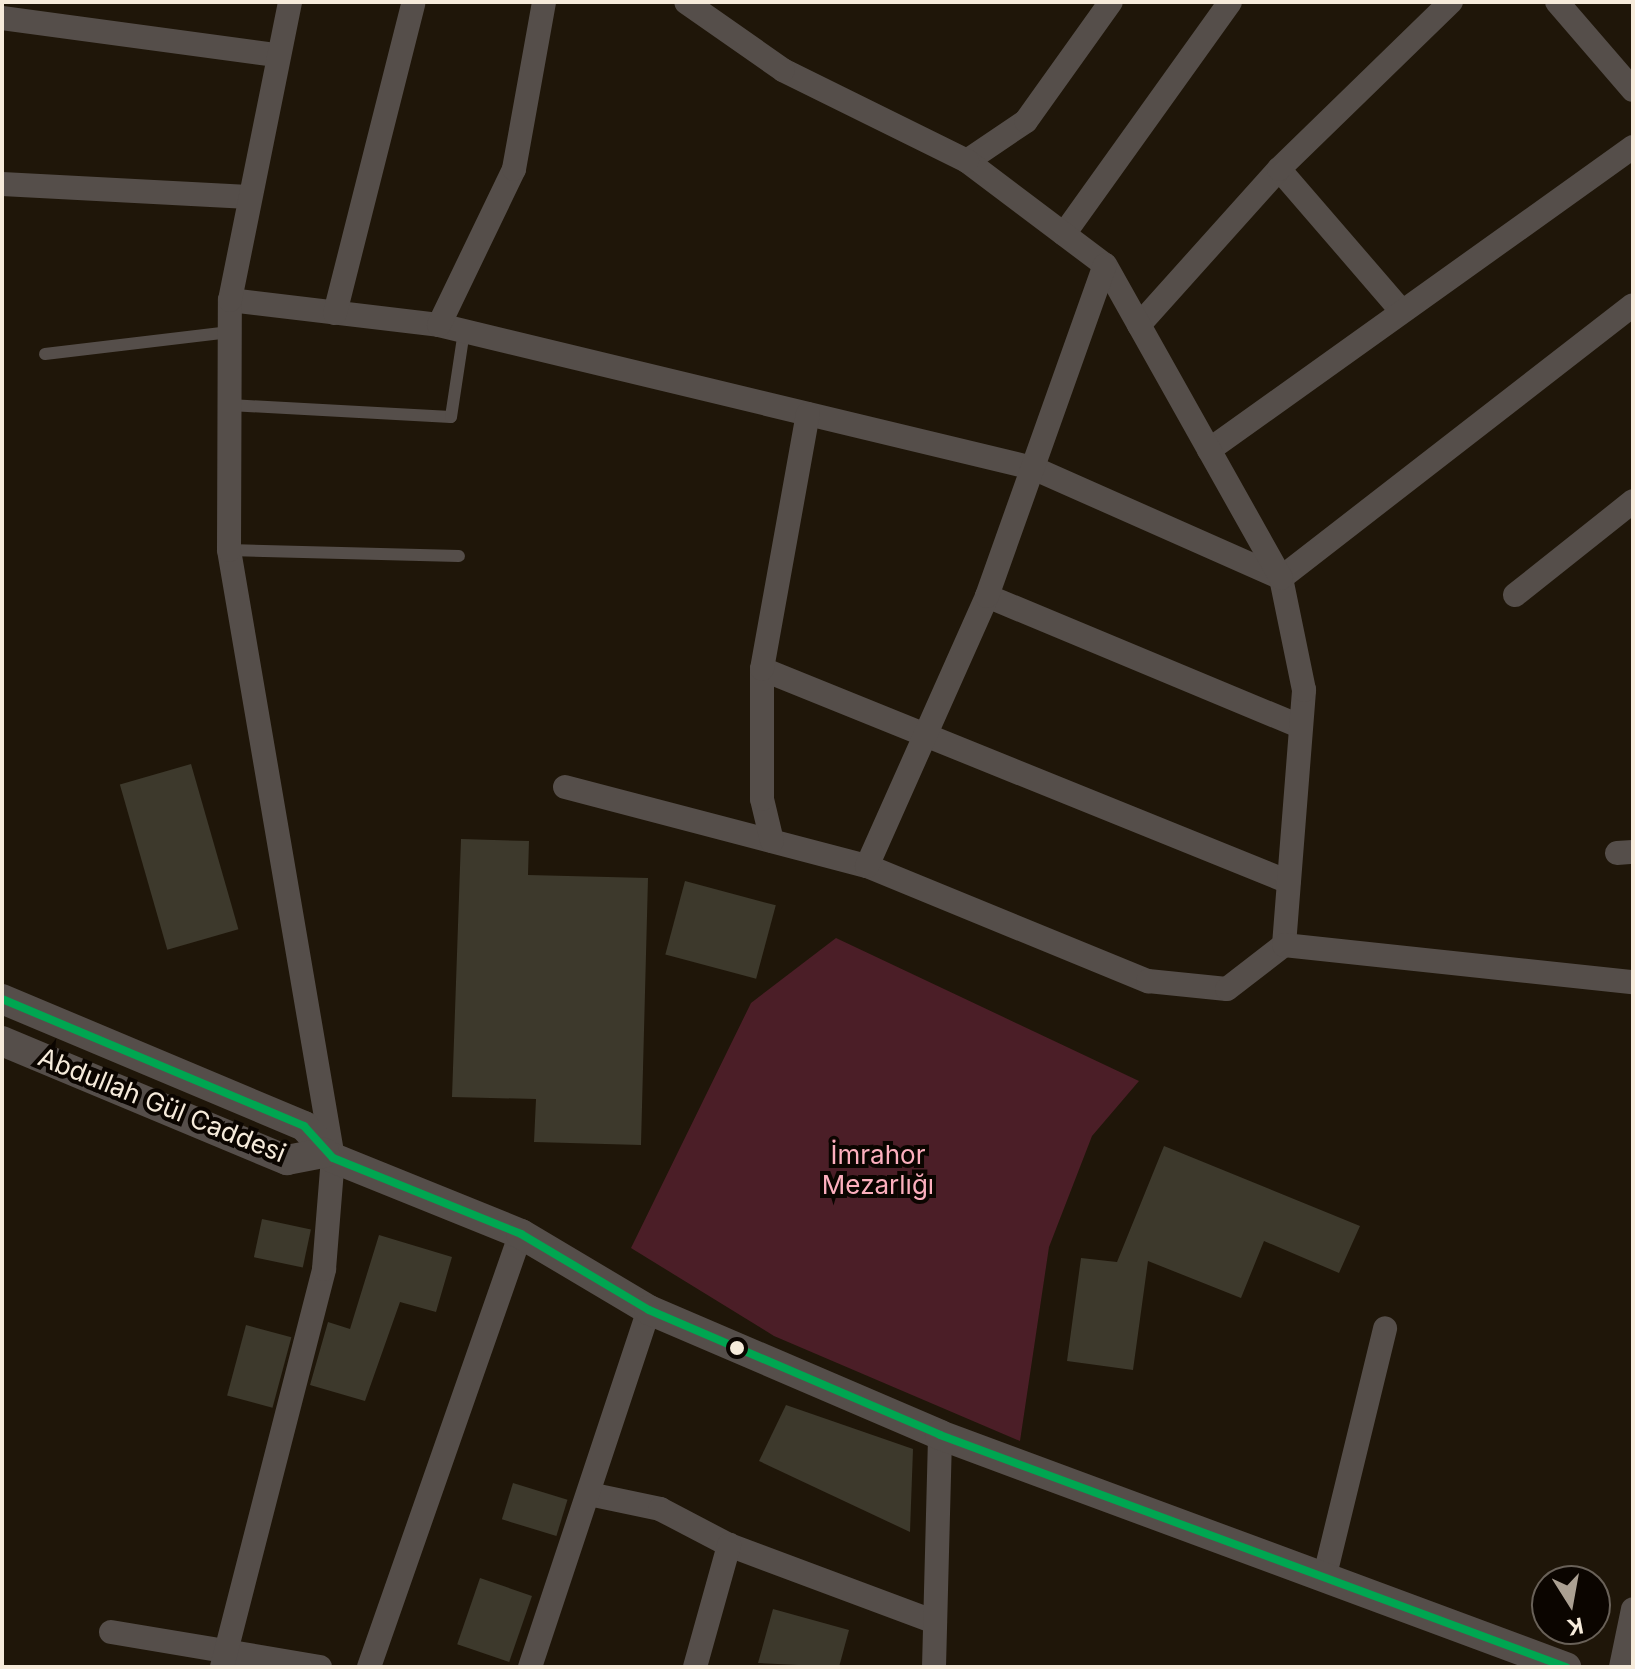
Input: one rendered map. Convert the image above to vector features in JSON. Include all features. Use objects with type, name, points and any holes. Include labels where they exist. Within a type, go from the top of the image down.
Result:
[{"type":"street","points":[[223,1658],[324,1269],[328,1155],[229,550],[230,300],[290,2]]},
{"type":"street","points":[[439,325],[514,169],[544,2]]},
{"type":"street","points":[[686,2],[783,70],[967,161],[1105,265],[1281,578],[1304,690],[1284,945]]},
{"type":"street","points":[[967,161],[1026,121],[1111,2]]},
{"type":"street","points":[[1064,234],[1230,2]]},
{"type":"street","points":[[1139,325],[1279,169],[1451,2]]},
{"type":"street","points":[[1557,2],[1633,90]]},
{"type":"street","points":[[335,313],[413,4]]},
{"type":"street","points":[[2,18],[277,55]]},
{"type":"street","points":[[1209,450],[1400,309],[1633,147]]},
{"type":"street","points":[[1279,169],[1400,309]]},
{"type":"street","points":[[2,184],[249,197]]},
{"type":"street","points":[[867,866],[931,733],[987,596],[1105,265]]},
{"type":"street","points":[[230,300],[439,325],[1033,468],[1281,578]]},
{"type":"street","points":[[1281,578],[1633,305]]},
{"type":"street","points":[[772,841],[762,799],[762,669],[808,414]]},
{"type":"street","points":[[1515,595],[1633,501]]},
{"type":"street","points":[[987,596],[1301,727]]},
{"type":"street","points":[[762,669],[931,733],[1289,882]]},
{"type":"street","points":[[565,787],[867,866],[1148,981],[1227,989],[1284,945],[1633,982]]},
{"type":"street","name":"Abdullah Gül Caddesi","points":[[2,999],[304,1126],[328,1155],[521,1234],[649,1310],[940,1435],[1566,1667]]},
{"type":"street","name":"Abdullah Gül Caddesi","points":[[2,1041],[287,1160],[328,1155]]},
{"type":"street","points":[[369,1667],[521,1234]]},
{"type":"street","points":[[530,1667],[649,1310]]},
{"type":"street","points":[[1324,1579],[1385,1328]]},
{"type":"street","points":[[934,1667],[940,1435]]},
{"type":"street","points":[[589,1494],[660,1509],[729,1545],[935,1622]]},
{"type":"street","points":[[695,1667],[729,1545]]},
{"type":"street","points":[[1621,1667],[1633,1609]]},
{"type":"street","points":[[111,1632],[223,1658],[320,1667]]},
{"type":"lane","points":[[230,405],[451,417],[464,331]]},
{"type":"lane","points":[[45,354],[230,332]]},
{"type":"lane","points":[[229,550],[459,556]]},
{"type":"green space","name":"İmrahor Mezarlığı","points":[[836,938],[1139,1081],[1092,1136],[1049,1247],[1020,1441],[774,1336],[631,1248],[751,1003]]},
{"type":"building","points":[[191,764],[238,929],[167,950],[120,784]]},
{"type":"building","points":[[461,839],[529,841],[528,875],[648,878],[641,1145],[534,1142],[536,1099],[452,1097]]},
{"type":"building","points":[[685,881],[776,905],[756,979],[665,954]]},
{"type":"building","points":[[1164,1146],[1360,1226],[1339,1273],[1264,1241],[1241,1298],[1148,1261],[1133,1370],[1067,1361],[1081,1258],[1117,1262]]},
{"type":"building","points":[[262,1219],[311,1229],[303,1268],[254,1257]]},
{"type":"building","points":[[379,1235],[452,1257],[436,1312],[400,1302],[365,1401],[310,1385],[328,1322],[350,1329]]},
{"type":"building","points":[[246,1325],[291,1337],[273,1408],[227,1396]]},
{"type":"building","points":[[786,1405],[913,1449],[910,1532],[759,1461]]},
{"type":"building","points":[[513,1483],[568,1500],[556,1536],[502,1519]]},
{"type":"building","points":[[480,1578],[532,1596],[509,1662],[457,1644]]},
{"type":"building","points":[[773,1609],[849,1630],[839,1667],[758,1663]]},
{"type":"transit line","points":[[2,999],[304,1126],[333,1158],[521,1234],[649,1310],[940,1435],[1566,1667]]}]
